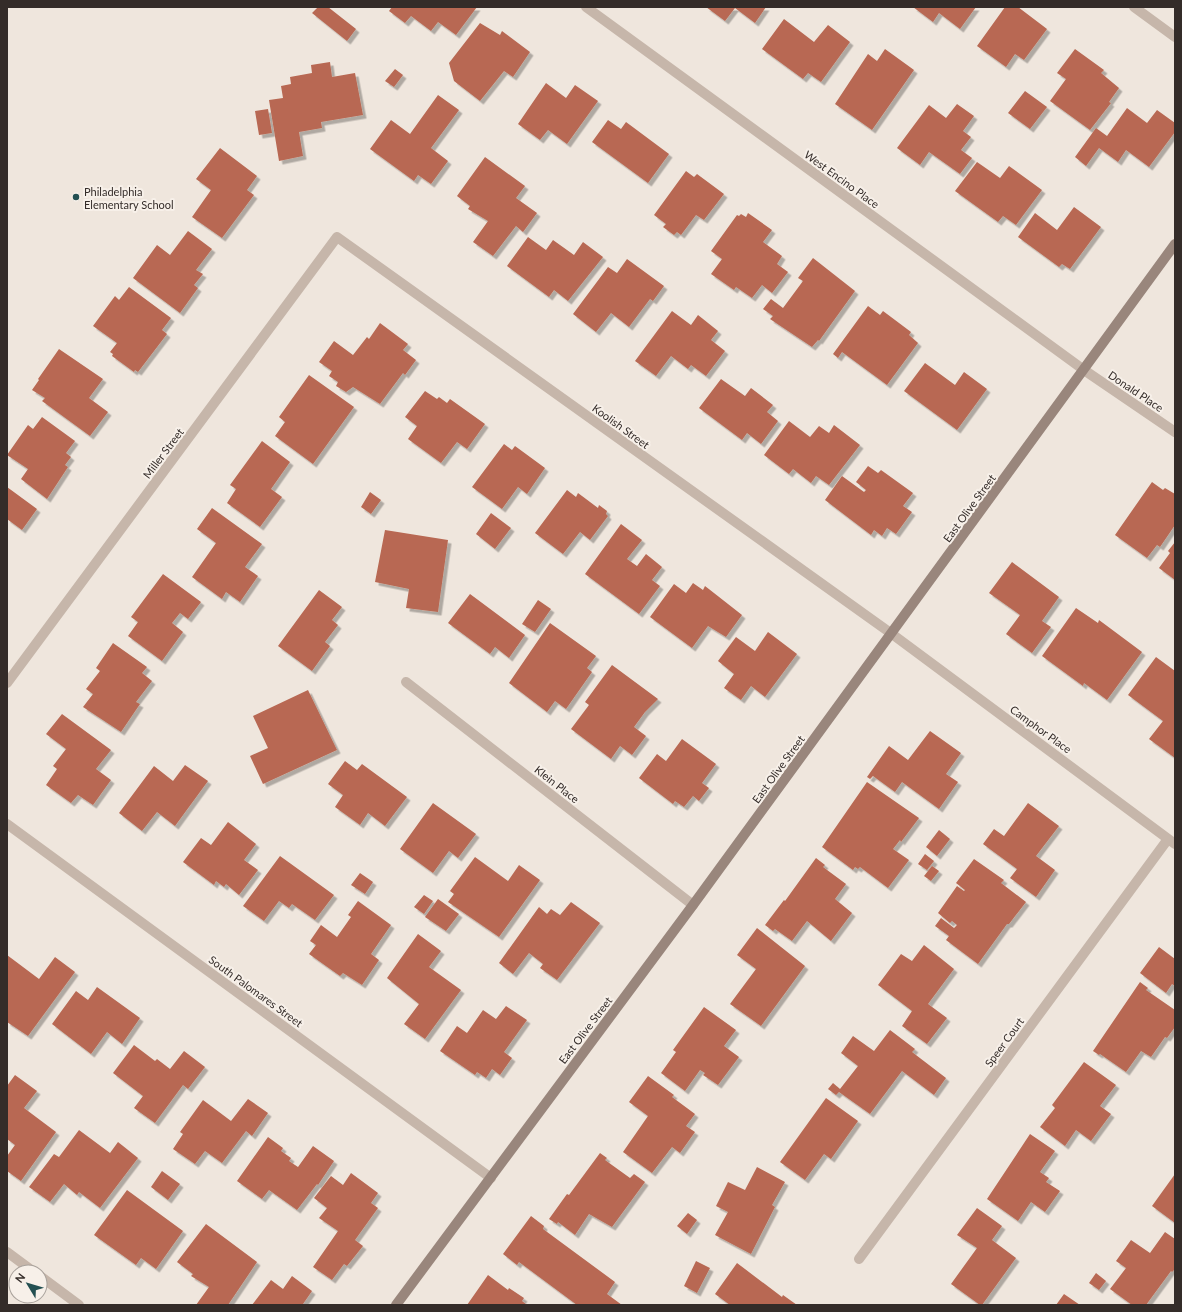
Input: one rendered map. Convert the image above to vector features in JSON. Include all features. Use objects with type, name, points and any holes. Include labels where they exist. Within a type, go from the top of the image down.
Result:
[{"type":"street","name":"West Encino Place","points":[[586,7],[1084,370]]},
{"type":"street","points":[[1134,7],[1175,37]]},
{"type":"street","name":"Koolish Street","points":[[337,237],[892,634]]},
{"type":"street","name":"Miller Street","points":[[7,683],[337,237]]},
{"type":"street","name":"East Olive Street","points":[[396,1305],[892,634],[1175,244]]},
{"type":"street","name":"Donald Place","points":[[1084,370],[1175,432]]},
{"type":"street","name":"Camphor Place","points":[[892,634],[1172,841]]},
{"type":"street","name":"Klein Place","points":[[406,682],[693,904]]},
{"type":"street","name":"South Palomares Street","points":[[7,824],[491,1178]]},
{"type":"street","name":"Speer Court","points":[[859,1259],[1172,841]]},
{"type":"street","points":[[7,1252],[23,1264]]},
{"type":"street","points":[[48,1282],[79,1305]]},
{"type":"building","points":[[318,7],[328,7],[356,29],[347,41],[312,13]]},
{"type":"building","points":[[392,7],[477,7],[456,35],[438,22],[431,31],[411,16],[405,23],[389,11]]},
{"type":"building","points":[[706,7],[766,7],[755,23],[735,8],[725,21]]},
{"type":"building","points":[[913,7],[976,7],[960,29],[939,13],[933,22]]},
{"type":"building","points":[[1005,7],[1018,7],[1047,29],[1024,60],[1015,54],[1006,67],[977,46]]},
{"type":"building","points":[[784,19],[814,42],[828,25],[850,42],[821,82],[808,73],[803,79],[762,49]]},
{"type":"building","points":[[480,23],[500,35],[502,31],[530,52],[513,77],[504,71],[480,101],[454,81],[449,63]]},
{"type":"building","points":[[885,49],[914,70],[872,130],[835,104],[868,54],[877,61]]},
{"type":"building","points":[[1075,49],[1104,70],[1101,73],[1119,88],[1109,102],[1111,103],[1090,130],[1050,101],[1066,79],[1057,73]]},
{"type":"building","points":[[330,62],[332,77],[355,73],[363,115],[321,122],[322,128],[299,132],[303,156],[279,161],[269,100],[283,98],[281,86],[291,84],[290,77],[312,73],[311,65]]},
{"type":"building","points":[[395,69],[403,75],[394,87],[385,81]]},
{"type":"building","points":[[546,83],[566,98],[575,85],[598,101],[567,144],[548,130],[540,140],[518,124]]},
{"type":"building","points":[[1025,91],[1047,107],[1030,129],[1008,113]]},
{"type":"building","points":[[438,95],[459,110],[431,148],[448,161],[431,184],[418,175],[414,181],[370,149],[391,120],[410,134]]},
{"type":"building","points":[[957,104],[974,116],[963,131],[971,137],[961,150],[972,158],[960,174],[929,152],[920,165],[897,148],[929,105],[946,118]]},
{"type":"building","points":[[1127,108],[1147,123],[1157,110],[1175,123],[1175,132],[1149,167],[1126,150],[1118,162],[1099,148],[1086,166],[1075,157],[1096,128],[1107,136]]},
{"type":"building","points":[[268,109],[272,133],[259,135],[255,111]]},
{"type":"building","points":[[608,120],[621,129],[626,122],[669,154],[648,183],[592,142]]},
{"type":"building","points":[[220,148],[257,176],[247,190],[254,195],[222,238],[192,217],[211,190],[196,179]]},
{"type":"building","points":[[485,157],[525,186],[516,198],[537,213],[523,232],[516,226],[493,256],[473,242],[488,221],[468,209],[470,206],[457,196]]},
{"type":"building","points":[[977,162],[1000,178],[1009,166],[1042,190],[1016,225],[1003,216],[998,222],[955,191]]},
{"type":"building","points":[[686,171],[694,177],[697,174],[724,194],[704,220],[696,215],[681,235],[677,232],[674,235],[663,227],[666,224],[654,215]]},
{"type":"building","points":[[1074,207],[1101,227],[1070,269],[1062,264],[1059,267],[1018,237],[1035,213],[1057,230]]},
{"type":"building","points":[[748,213],[772,230],[763,242],[782,256],[777,264],[788,272],[772,293],[762,285],[752,298],[736,287],[734,290],[711,274],[722,259],[711,251],[737,215],[739,216],[741,214],[746,217]]},
{"type":"building","points":[[188,231],[212,249],[196,270],[203,274],[194,285],[198,288],[180,313],[133,278],[157,245],[170,255]]},
{"type":"building","points":[[528,237],[546,250],[553,240],[574,255],[583,242],[603,257],[568,301],[554,290],[549,297],[507,266]]},
{"type":"building","points":[[813,258],[855,291],[819,341],[818,340],[812,347],[770,319],[773,316],[763,309],[771,299],[783,308],[803,281],[798,278]]},
{"type":"building","points":[[627,259],[664,286],[653,301],[650,299],[629,327],[611,313],[596,332],[573,314],[608,267],[617,273]]},
{"type":"building","points":[[129,287],[171,318],[162,330],[167,334],[138,372],[135,370],[134,372],[112,356],[113,354],[110,352],[117,343],[93,326],[115,296],[119,300]]},
{"type":"building","points":[[868,306],[880,315],[883,311],[911,332],[909,335],[918,343],[887,385],[842,352],[838,358],[833,354]]},
{"type":"building","points":[[672,311],[691,325],[698,315],[718,331],[711,340],[725,351],[706,376],[691,365],[688,369],[671,356],[656,376],[635,361]]},
{"type":"building","points":[[380,323],[408,344],[403,350],[416,360],[405,375],[403,373],[380,404],[353,387],[346,392],[336,386],[338,382],[329,376],[332,371],[319,362],[334,341],[353,355],[367,337],[369,339]]},
{"type":"building","points":[[59,349],[103,379],[89,398],[108,412],[90,436],[42,401],[45,398],[32,390]]},
{"type":"building","points":[[925,363],[955,385],[964,372],[987,389],[957,430],[904,391]]},
{"type":"building","points":[[309,375],[354,407],[313,464],[275,436],[285,422],[279,417]]},
{"type":"building","points":[[721,379],[745,396],[751,388],[773,405],[767,412],[778,421],[761,444],[747,433],[742,440],[699,408]]},
{"type":"building","points":[[425,391],[437,399],[439,397],[447,403],[450,399],[485,424],[467,449],[457,442],[441,463],[408,439],[417,426],[405,417]]},
{"type":"building","points":[[42,417],[75,441],[66,453],[71,457],[65,465],[68,467],[47,499],[21,479],[28,469],[7,455],[28,425],[33,429]]},
{"type":"building","points":[[789,421],[810,437],[819,426],[829,433],[834,425],[860,445],[829,485],[816,476],[811,483],[793,469],[789,474],[764,455]]},
{"type":"building","points":[[262,441],[290,462],[271,489],[282,497],[260,527],[227,503],[236,489],[230,485]]},
{"type":"building","points":[[504,444],[512,450],[515,446],[545,468],[527,494],[518,487],[502,509],[472,487]]},
{"type":"building","points":[[868,466],[878,473],[881,470],[913,493],[903,506],[912,512],[896,534],[887,528],[882,536],[874,530],[871,535],[825,500],[842,476],[864,492],[866,490],[856,482]]},
{"type":"building","points":[[1152,482],[1163,490],[1165,488],[1175,494],[1175,525],[1160,547],[1157,545],[1147,558],[1115,535]]},
{"type":"building","points":[[7,487],[37,509],[22,530],[7,519]]},
{"type":"building","points":[[567,490],[576,497],[578,493],[598,508],[599,505],[607,511],[606,514],[608,516],[590,540],[580,532],[563,554],[535,533]]},
{"type":"building","points":[[370,492],[381,500],[371,514],[361,507]]},
{"type":"building","points":[[212,508],[262,544],[245,567],[258,576],[240,602],[226,592],[222,599],[192,577],[216,543],[197,529]]},
{"type":"building","points":[[491,513],[511,528],[495,549],[476,534]]},
{"type":"building","points":[[621,524],[642,540],[627,559],[637,566],[646,554],[662,567],[652,580],[660,586],[639,614],[585,574]]},
{"type":"building","points":[[385,530],[448,540],[438,612],[406,608],[409,589],[375,582]]},
{"type":"building","points":[[1175,542],[1175,580],[1159,568],[1170,553],[1168,551]]},
{"type":"building","points":[[1012,562],[1059,597],[1042,621],[1051,627],[1032,653],[1006,634],[1020,615],[989,593]]},
{"type":"building","points":[[163,574],[201,602],[188,619],[180,613],[172,623],[183,632],[162,661],[128,636],[138,622],[131,617]]},
{"type":"building","points":[[693,583],[703,590],[705,586],[742,615],[726,637],[708,626],[692,648],[650,617],[674,584],[686,593]]},
{"type":"building","points":[[319,590],[342,607],[332,620],[338,625],[325,642],[330,646],[312,671],[278,646]]},
{"type":"building","points":[[470,594],[525,635],[509,658],[495,647],[490,654],[448,623]]},
{"type":"building","points":[[538,600],[551,609],[535,632],[522,624]]},
{"type":"building","points":[[1076,608],[1098,623],[1099,620],[1142,652],[1107,700],[1084,683],[1083,686],[1042,656]]},
{"type":"building","points":[[550,623],[596,656],[587,668],[592,672],[566,709],[555,701],[547,712],[509,683]]},
{"type":"building","points":[[768,632],[797,654],[765,697],[751,686],[741,700],[724,688],[734,674],[718,661],[736,637],[755,651]]},
{"type":"building","points":[[113,643],[147,667],[142,673],[152,681],[136,702],[140,704],[121,732],[83,707],[93,694],[86,689],[100,671],[96,668]]},
{"type":"building","points":[[1156,657],[1175,671],[1175,758],[1149,739],[1163,721],[1128,695]]},
{"type":"building","points":[[612,665],[658,699],[645,712],[634,727],[646,736],[632,755],[620,746],[611,759],[571,729],[589,705],[585,702]]},
{"type":"building","points":[[308,690],[337,750],[263,784],[250,756],[268,748],[253,716]]},
{"type":"building","points":[[62,714],[111,750],[96,769],[111,780],[93,805],[78,795],[71,803],[46,785],[57,769],[53,766],[66,749],[46,734]]},
{"type":"building","points":[[930,731],[961,753],[946,774],[958,782],[939,809],[902,782],[895,792],[873,776],[870,779],[867,777],[889,746],[908,760]]},
{"type":"building","points":[[682,739],[716,764],[702,783],[709,788],[699,801],[693,796],[684,807],[675,801],[673,804],[639,778],[657,754],[666,761]]},
{"type":"building","points":[[345,761],[357,770],[362,764],[407,797],[385,826],[368,813],[360,825],[335,807],[343,795],[328,784]]},
{"type":"building","points":[[185,765],[208,781],[175,826],[157,812],[142,831],[119,813],[154,766],[173,781]]},
{"type":"building","points":[[867,782],[919,818],[901,842],[900,840],[893,849],[909,860],[888,888],[860,867],[858,869],[855,867],[853,870],[822,847]]},
{"type":"building","points":[[433,803],[476,834],[458,858],[449,851],[433,873],[400,849]]},
{"type":"building","points":[[1028,803],[1059,826],[1036,856],[1055,870],[1036,897],[1010,878],[1017,869],[983,844],[994,829],[1004,836]]},
{"type":"building","points":[[228,822],[256,844],[244,860],[258,870],[239,895],[226,884],[224,887],[216,881],[214,885],[183,862],[201,838],[211,845]]},
{"type":"building","points":[[939,830],[950,839],[937,856],[926,847]]},
{"type":"building","points":[[925,854],[934,861],[927,870],[918,864]]},
{"type":"building","points":[[280,856],[334,895],[315,920],[292,904],[289,908],[279,901],[264,921],[243,906]]},
{"type":"building","points":[[475,857],[508,881],[519,865],[540,880],[499,937],[448,902],[454,894],[450,891]]},
{"type":"building","points":[[816,858],[825,865],[823,867],[846,884],[835,899],[852,913],[831,941],[807,921],[792,941],[775,929],[773,931],[765,925],[784,900],[785,901]]},
{"type":"building","points":[[974,859],[1004,880],[1001,883],[1026,902],[1009,924],[1007,924],[978,964],[946,940],[949,936],[935,926],[941,918],[954,928],[957,925],[952,921],[950,923],[938,913],[957,886],[964,891],[965,890],[956,883]]},
{"type":"building","points":[[932,866],[939,871],[931,881],[924,876]]},
{"type":"building","points":[[360,873],[373,882],[365,894],[351,885]]},
{"type":"building","points":[[424,895],[433,901],[424,914],[414,907]]},
{"type":"building","points":[[438,899],[459,914],[446,931],[425,917]]},
{"type":"building","points":[[358,901],[391,925],[371,954],[379,960],[362,985],[343,973],[340,976],[309,954],[316,945],[310,941],[321,925],[337,937],[351,917],[348,915]]},
{"type":"building","points":[[571,902],[600,923],[557,980],[540,968],[543,964],[529,953],[513,974],[499,963],[539,907],[547,914],[551,909],[560,915]]},
{"type":"building","points":[[757,928],[805,966],[761,1026],[730,1004],[756,969],[737,955]]},
{"type":"building","points":[[418,934],[441,951],[429,967],[461,990],[425,1039],[404,1024],[419,1004],[387,978]]},
{"type":"building","points":[[924,945],[954,969],[928,1004],[947,1018],[927,1044],[902,1026],[912,1011],[878,985],[901,954],[912,961]]},
{"type":"building","points":[[1159,947],[1175,959],[1175,986],[1172,984],[1166,993],[1140,973]]},
{"type":"building","points":[[7,955],[39,979],[55,957],[75,972],[28,1036],[7,1022]]},
{"type":"building","points":[[1140,982],[1148,988],[1146,990],[1175,1010],[1175,1027],[1167,1038],[1165,1037],[1151,1057],[1141,1051],[1126,1072],[1100,1054],[1099,1055],[1093,1051]]},
{"type":"building","points":[[97,987],[140,1018],[122,1044],[107,1032],[91,1054],[52,1024],[76,991],[88,1000]]},
{"type":"building","points":[[506,1006],[527,1020],[504,1052],[512,1058],[500,1075],[492,1069],[486,1078],[477,1072],[475,1075],[440,1051],[457,1026],[467,1033],[483,1010],[496,1019]]},
{"type":"building","points":[[704,1007],[736,1030],[724,1046],[739,1057],[718,1085],[703,1075],[705,1073],[700,1070],[685,1091],[661,1073],[676,1052],[673,1050]]},
{"type":"building","points":[[890,1030],[915,1049],[912,1052],[946,1078],[934,1095],[902,1071],[870,1114],[839,1092],[836,1095],[828,1089],[833,1083],[840,1089],[858,1066],[841,1053],[853,1036],[874,1051]]},
{"type":"building","points":[[134,1045],[155,1061],[157,1059],[170,1069],[184,1051],[205,1067],[188,1089],[183,1085],[155,1123],[134,1108],[143,1096],[113,1073]]},
{"type":"building","points":[[1084,1062],[1116,1085],[1100,1106],[1111,1114],[1091,1141],[1076,1130],[1065,1146],[1040,1127],[1055,1108],[1052,1105]]},
{"type":"building","points":[[15,1075],[37,1091],[24,1108],[56,1132],[21,1181],[7,1171],[7,1156],[15,1145],[7,1139],[7,1086]]},
{"type":"building","points":[[648,1076],[674,1095],[672,1097],[695,1114],[686,1126],[695,1132],[680,1153],[672,1147],[652,1173],[623,1152],[648,1116],[629,1102]]},
{"type":"building","points":[[826,1098],[858,1121],[831,1159],[824,1154],[805,1180],[780,1162]]},
{"type":"building","points":[[248,1099],[268,1113],[252,1136],[246,1131],[222,1163],[205,1151],[195,1164],[173,1149],[183,1134],[180,1132],[203,1100],[231,1121]]},
{"type":"building","points":[[79,1130],[110,1153],[118,1142],[138,1158],[100,1208],[79,1192],[77,1195],[64,1184],[50,1202],[29,1187],[54,1154],[59,1157]]},
{"type":"building","points":[[1030,1134],[1055,1151],[1040,1172],[1049,1178],[1046,1182],[1060,1191],[1045,1212],[1031,1202],[1018,1221],[987,1199]]},
{"type":"building","points":[[268,1137],[283,1148],[281,1151],[291,1158],[289,1161],[298,1167],[313,1146],[334,1161],[318,1185],[317,1184],[297,1210],[269,1190],[262,1199],[237,1181]]},
{"type":"building","points":[[600,1153],[607,1158],[605,1160],[630,1178],[634,1174],[645,1182],[612,1227],[589,1214],[575,1235],[558,1222],[557,1224],[549,1219]]},
{"type":"building","points":[[757,1167],[785,1182],[772,1205],[775,1207],[751,1254],[715,1235],[728,1212],[716,1206],[728,1182],[745,1190]]},
{"type":"building","points":[[162,1171],[180,1184],[168,1200],[151,1187]]},
{"type":"building","points":[[351,1173],[378,1193],[371,1203],[378,1208],[355,1240],[363,1246],[347,1266],[344,1264],[332,1280],[313,1267],[338,1231],[319,1218],[327,1208],[314,1198],[331,1176],[343,1185]]},
{"type":"building","points":[[1175,1174],[1175,1223],[1152,1206]]},
{"type":"building","points":[[127,1190],[183,1231],[156,1269],[141,1258],[136,1265],[94,1235]]},
{"type":"building","points":[[977,1208],[1002,1226],[992,1240],[1016,1258],[982,1305],[951,1284],[977,1248],[957,1235]]},
{"type":"building","points":[[688,1213],[697,1220],[687,1234],[677,1226]]},
{"type":"building","points":[[531,1216],[544,1226],[543,1229],[615,1282],[607,1294],[622,1305],[577,1305],[519,1262],[517,1265],[503,1254]]},
{"type":"building","points":[[206,1224],[257,1262],[228,1305],[196,1305],[209,1287],[191,1276],[193,1274],[177,1262]]},
{"type":"building","points":[[1165,1232],[1175,1239],[1175,1269],[1172,1272],[1171,1271],[1146,1305],[1132,1305],[1110,1289],[1126,1268],[1116,1261],[1131,1240],[1150,1253]]},
{"type":"building","points":[[696,1261],[710,1268],[697,1293],[684,1286]]},
{"type":"building","points":[[737,1263],[782,1297],[783,1295],[797,1305],[730,1305],[715,1294]]},
{"type":"building","points":[[1096,1273],[1106,1281],[1099,1290],[1089,1283]]},
{"type":"building","points":[[488,1275],[508,1290],[509,1288],[524,1298],[522,1301],[527,1305],[467,1305]]},
{"type":"building","points":[[292,1276],[312,1291],[303,1304],[304,1305],[252,1305],[271,1280],[283,1289]]},
{"type":"building","points":[[1064,1294],[1080,1305],[1056,1305]]},
{"type":"place","name":"Philadelphia Elementary School","points":[[76,197]]}]
